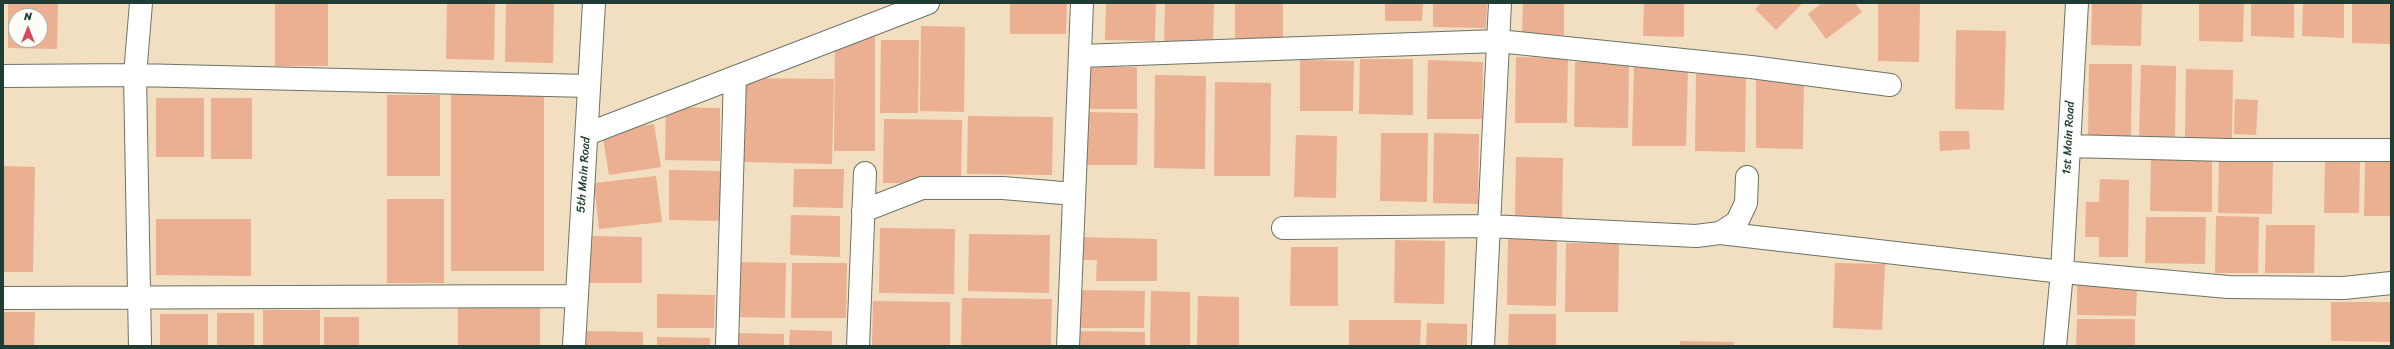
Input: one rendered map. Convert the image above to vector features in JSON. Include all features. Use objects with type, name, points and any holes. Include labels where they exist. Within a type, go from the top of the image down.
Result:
[{"type":"street","points":[[140,346],[135,75],[141,3]]},
{"type":"street","name":"5th Main Road","points":[[574,346],[575,296],[587,134],[594,3]]},
{"type":"street","points":[[587,134],[928,3]]},
{"type":"street","points":[[1068,346],[1082,3]]},
{"type":"street","points":[[1484,346],[1500,3]]},
{"type":"street","name":"1st Main Road","points":[[2055,346],[2062,272],[2077,3]]},
{"type":"street","points":[[1080,56],[1498,41],[1751,67],[1890,84]]},
{"type":"street","points":[[3,76],[135,75],[589,86]]},
{"type":"street","points":[[727,346],[734,77]]},
{"type":"street","points":[[2069,146],[2227,150],[2391,150]]},
{"type":"street","points":[[858,346],[865,173]]},
{"type":"street","points":[[1720,233],[1737,222],[1746,203],[1747,177]]},
{"type":"street","points":[[863,211],[922,188],[1003,188],[1074,194]]},
{"type":"street","points":[[1283,228],[1489,226],[1696,236],[1720,233],[2062,272],[2228,287],[2344,288],[2391,283]]},
{"type":"street","points":[[3,298],[575,296]]},
{"type":"building","points":[[8,3],[58,3],[57,49],[8,48],[48,48],[48,8],[8,8]]},
{"type":"building","points":[[275,3],[328,3],[328,66],[275,66]]},
{"type":"building","points":[[447,3],[495,3],[494,60],[446,59]]},
{"type":"building","points":[[506,3],[554,3],[553,63],[505,62]]},
{"type":"building","points":[[1010,3],[1067,3],[1066,34],[1010,34]]},
{"type":"building","points":[[1106,3],[1156,3],[1155,41],[1105,40]]},
{"type":"building","points":[[1165,3],[1214,3],[1213,44],[1164,44]]},
{"type":"building","points":[[1235,3],[1283,3],[1283,44],[1235,43]]},
{"type":"building","points":[[1385,3],[1423,3],[1422,21],[1385,21]]},
{"type":"building","points":[[1433,3],[1487,3],[1486,28],[1433,27]]},
{"type":"building","points":[[1523,3],[1564,3],[1564,35],[1522,34]]},
{"type":"building","points":[[1644,3],[1684,3],[1684,37],[1643,36]]},
{"type":"building","points":[[1761,3],[1800,3],[1801,5],[1776,30],[1755,9]]},
{"type":"building","points":[[1822,3],[1855,3],[1862,12],[1826,39],[1808,14]]},
{"type":"building","points":[[1878,3],[1920,3],[1919,62],[1878,61]]},
{"type":"building","points":[[2092,3],[2142,3],[2141,46],[2091,45]]},
{"type":"building","points":[[2199,3],[2244,3],[2243,42],[2199,41]]},
{"type":"building","points":[[2251,3],[2294,3],[2294,38],[2251,36]]},
{"type":"building","points":[[2303,3],[2344,3],[2344,38],[2302,36]]},
{"type":"building","points":[[2352,3],[2391,3],[2391,44],[2352,43]]},
{"type":"building","points":[[921,26],[965,27],[964,112],[920,111]]},
{"type":"building","points":[[1956,30],[2006,31],[2004,110],[1955,109]]},
{"type":"building","points":[[875,31],[875,151],[834,151],[835,42]]},
{"type":"building","points":[[881,40],[919,40],[918,113],[880,113]]},
{"type":"building","points":[[1516,57],[1568,58],[1567,123],[1515,123]]},
{"type":"building","points":[[1360,59],[1413,59],[1413,115],[1359,114]]},
{"type":"building","points":[[1300,60],[1354,61],[1353,111],[1300,111]]},
{"type":"building","points":[[1428,60],[1483,62],[1482,119],[1427,119]]},
{"type":"building","points":[[1575,62],[1629,62],[1628,128],[1574,127]]},
{"type":"building","points":[[2089,64],[2132,64],[2131,139],[2088,139]]},
{"type":"building","points":[[2141,65],[2176,66],[2175,139],[2139,138]]},
{"type":"building","points":[[1087,66],[1137,67],[1137,109],[1087,109]]},
{"type":"building","points":[[1634,67],[1688,68],[1686,146],[1632,146]]},
{"type":"building","points":[[2186,69],[2233,70],[2232,139],[2185,139]]},
{"type":"building","points":[[1696,74],[1746,74],[1745,152],[1695,151]]},
{"type":"building","points":[[1155,75],[1206,76],[1205,169],[1154,168]]},
{"type":"building","points":[[744,78],[834,79],[832,164],[743,162]]},
{"type":"building","points":[[1756,78],[1804,79],[1803,149],[1756,148]]},
{"type":"building","points":[[1215,82],[1271,83],[1270,176],[1214,176]]},
{"type":"building","points":[[451,93],[544,93],[544,271],[451,271]]},
{"type":"building","points":[[387,95],[440,95],[440,176],[387,176]]},
{"type":"building","points":[[156,98],[204,98],[204,157],[156,157]]},
{"type":"building","points":[[211,98],[252,98],[252,159],[211,159]]},
{"type":"building","points":[[2235,99],[2258,100],[2256,135],[2234,134]]},
{"type":"building","points":[[666,107],[720,108],[720,161],[665,160]]},
{"type":"building","points":[[1086,112],[1138,113],[1137,165],[1085,165]]},
{"type":"building","points":[[968,116],[1053,117],[1052,175],[967,174]]},
{"type":"building","points":[[884,119],[962,120],[961,184],[883,183]]},
{"type":"building","points":[[654,124],[661,167],[609,175],[602,132]]},
{"type":"building","points":[[1939,131],[1969,131],[1970,149],[1940,151]]},
{"type":"building","points":[[1381,133],[1428,133],[1427,202],[1380,201]]},
{"type":"building","points":[[1434,133],[1479,134],[1478,204],[1433,203]]},
{"type":"building","points":[[1296,135],[1337,136],[1336,198],[1294,197]]},
{"type":"building","points":[[2219,156],[2273,157],[2272,214],[2218,213]]},
{"type":"building","points":[[1516,157],[1563,158],[1562,218],[1515,217]]},
{"type":"building","points":[[2365,158],[2391,159],[2391,216],[2364,216]]},
{"type":"building","points":[[2325,159],[2360,160],[2359,213],[2324,213]]},
{"type":"building","points":[[2151,160],[2212,160],[2212,212],[2150,211]]},
{"type":"building","points":[[3,166],[35,167],[33,272],[3,272]]},
{"type":"building","points":[[794,169],[844,169],[843,208],[793,207]]},
{"type":"building","points":[[669,170],[724,171],[723,221],[669,220]]},
{"type":"building","points":[[656,176],[662,222],[599,229],[594,183]]},
{"type":"building","points":[[2100,179],[2129,180],[2128,257],[2099,257],[2099,237],[2085,237],[2086,202],[2099,202]]},
{"type":"building","points":[[387,199],[444,199],[444,283],[387,283]]},
{"type":"building","points":[[791,215],[840,216],[840,257],[790,255]]},
{"type":"building","points":[[2216,216],[2259,217],[2258,273],[2215,273]]},
{"type":"building","points":[[2146,217],[2206,217],[2205,264],[2145,263]]},
{"type":"building","points":[[156,219],[251,219],[251,276],[156,275]]},
{"type":"building","points":[[2266,225],[2315,225],[2314,273],[2265,273]]},
{"type":"building","points":[[880,228],[955,229],[954,294],[879,293]]},
{"type":"building","points":[[969,234],[1050,235],[1049,293],[968,291]]},
{"type":"building","points":[[588,236],[642,237],[642,283],[587,283]]},
{"type":"building","points":[[1078,237],[1157,239],[1157,281],[1096,281],[1097,260],[1078,260]]},
{"type":"building","points":[[1508,239],[1557,240],[1556,306],[1507,305]]},
{"type":"building","points":[[1395,240],[1445,241],[1444,304],[1394,303]]},
{"type":"building","points":[[1566,243],[1619,244],[1618,312],[1565,312]]},
{"type":"building","points":[[1291,247],[1338,247],[1338,306],[1290,306]]},
{"type":"building","points":[[736,262],[786,263],[785,318],[735,317]]},
{"type":"building","points":[[792,263],[847,263],[846,318],[791,318]]},
{"type":"building","points":[[1835,263],[1885,264],[1882,330],[1833,328]]},
{"type":"building","points":[[2077,285],[2137,287],[2136,316],[2077,315]]},
{"type":"building","points":[[1076,290],[1145,291],[1144,328],[1076,328]]},
{"type":"building","points":[[1151,291],[1190,292],[1190,346],[1150,346]]},
{"type":"building","points":[[657,294],[715,295],[714,328],[657,328]]},
{"type":"building","points":[[1198,296],[1239,297],[1239,346],[1197,346]]},
{"type":"building","points":[[962,298],[1052,299],[1051,346],[961,346]]},
{"type":"building","points":[[873,301],[950,302],[950,346],[872,346]]},
{"type":"building","points":[[2331,302],[2391,302],[2391,342],[2331,341]]},
{"type":"building","points":[[458,308],[540,308],[540,346],[458,346]]},
{"type":"building","points":[[263,310],[320,310],[320,346],[263,346]]},
{"type":"building","points":[[3,312],[35,312],[34,346],[3,346]]},
{"type":"building","points":[[217,313],[254,313],[254,346],[217,346]]},
{"type":"building","points":[[160,314],[208,314],[208,346],[160,346]]},
{"type":"building","points":[[1509,314],[1556,314],[1556,346],[1508,346]]},
{"type":"building","points":[[324,317],[359,317],[359,346],[324,346]]},
{"type":"building","points":[[2077,319],[2135,319],[2135,346],[2076,346]]},
{"type":"building","points":[[1349,320],[1421,320],[1420,346],[1349,346]]},
{"type":"building","points":[[1427,323],[1467,324],[1467,346],[1426,346]]},
{"type":"building","points":[[790,330],[832,331],[832,346],[789,346]]},
{"type":"building","points":[[583,331],[643,332],[643,346],[583,346]]},
{"type":"building","points":[[1074,331],[1145,332],[1145,346],[1073,346]]},
{"type":"building","points":[[732,333],[784,334],[784,346],[732,346]]},
{"type":"building","points":[[657,337],[710,338],[710,346],[657,346]]},
{"type":"building","points":[[1680,341],[1734,342],[1734,346],[1680,346]]}]
